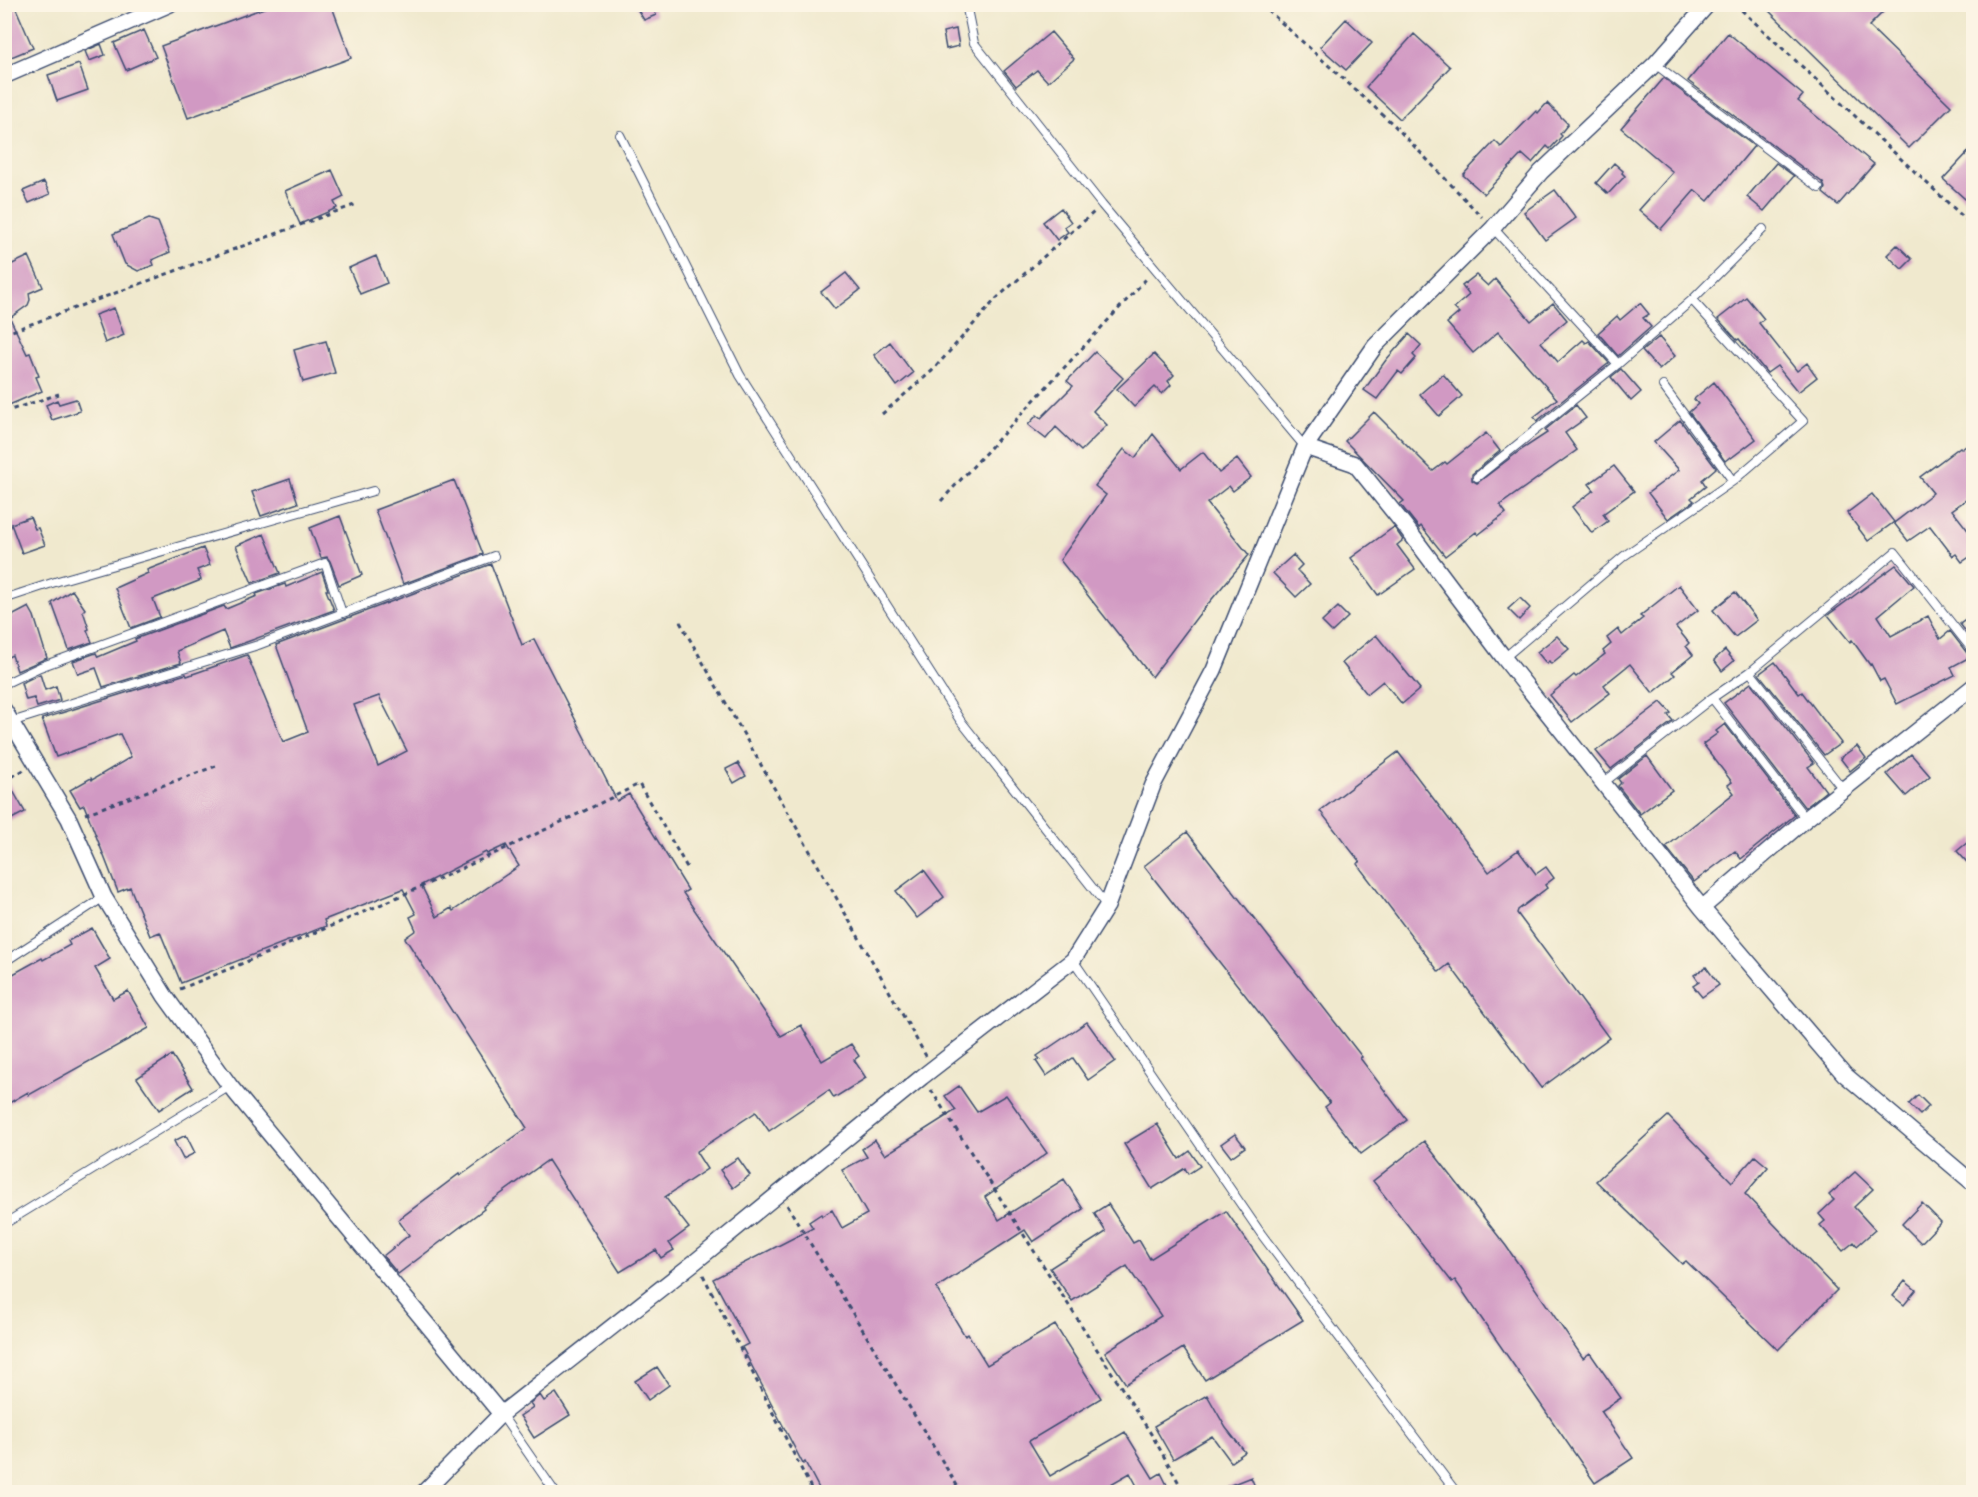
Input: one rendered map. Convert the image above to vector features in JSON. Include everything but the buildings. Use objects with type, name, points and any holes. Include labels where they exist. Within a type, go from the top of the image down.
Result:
[{"type":"street","points":[[4,76],[170,4]]},
{"type":"street","points":[[424,1492],[501,1414],[780,1194],[922,1077],[1073,960],[1107,906],[1153,785],[1214,670],[1305,447],[1375,346],[1493,228],[1541,172],[1655,64],[1708,4]]},
{"type":"street","points":[[1305,447],[1355,464],[1405,526],[1504,658],[1702,908],[1844,1074],[1974,1184]]},
{"type":"street","points":[[1702,908],[1806,819],[1974,686]]},
{"type":"street","points":[[8,716],[69,819],[104,897],[165,996],[230,1086],[501,1414]]},
{"type":"lane","points":[[966,4],[974,43],[1102,205],[1305,447]]},
{"type":"lane","points":[[1655,64],[1819,188]]},
{"type":"lane","points":[[620,135],[740,375],[960,720],[1107,906]]},
{"type":"lane","points":[[1493,228],[1618,364]]},
{"type":"lane","points":[[1477,477],[1618,364],[1692,300],[1763,229]]},
{"type":"lane","points":[[1504,658],[1624,556],[1733,481],[1803,421],[1692,300]]},
{"type":"lane","points":[[1663,386],[1733,481]]},
{"type":"lane","points":[[4,599],[58,581],[373,491]]},
{"type":"lane","points":[[1603,783],[1712,698],[1750,672],[1895,552],[1974,652]]},
{"type":"lane","points":[[8,716],[258,645],[494,556]]},
{"type":"lane","points":[[4,684],[40,667],[324,563],[342,613]]},
{"type":"lane","points":[[1750,672],[1843,789]]},
{"type":"lane","points":[[1712,698],[1806,819]]},
{"type":"lane","points":[[4,962],[104,897]]},
{"type":"lane","points":[[1073,960],[1262,1235],[1456,1492]]},
{"type":"lane","points":[[4,1224],[230,1086]]},
{"type":"lane","points":[[501,1414],[555,1492]]},
{"type":"path","points":[[1261,4],[1394,125],[1493,228]]},
{"type":"path","points":[[1735,4],[1974,227]]},
{"type":"path","points":[[4,334],[357,204]]},
{"type":"path","points":[[882,414],[932,372],[996,299],[1102,205]]},
{"type":"path","points":[[941,501],[1155,269]]},
{"type":"path","points":[[4,412],[59,394]]},
{"type":"path","points":[[680,622],[927,1058],[922,1077],[1153,1437],[1184,1492]]},
{"type":"path","points":[[69,819],[216,766]]},
{"type":"path","points":[[165,996],[420,887],[639,784],[688,869]]},
{"type":"path","points":[[780,1194],[961,1492]]},
{"type":"path","points":[[696,1261],[813,1492]]}]
